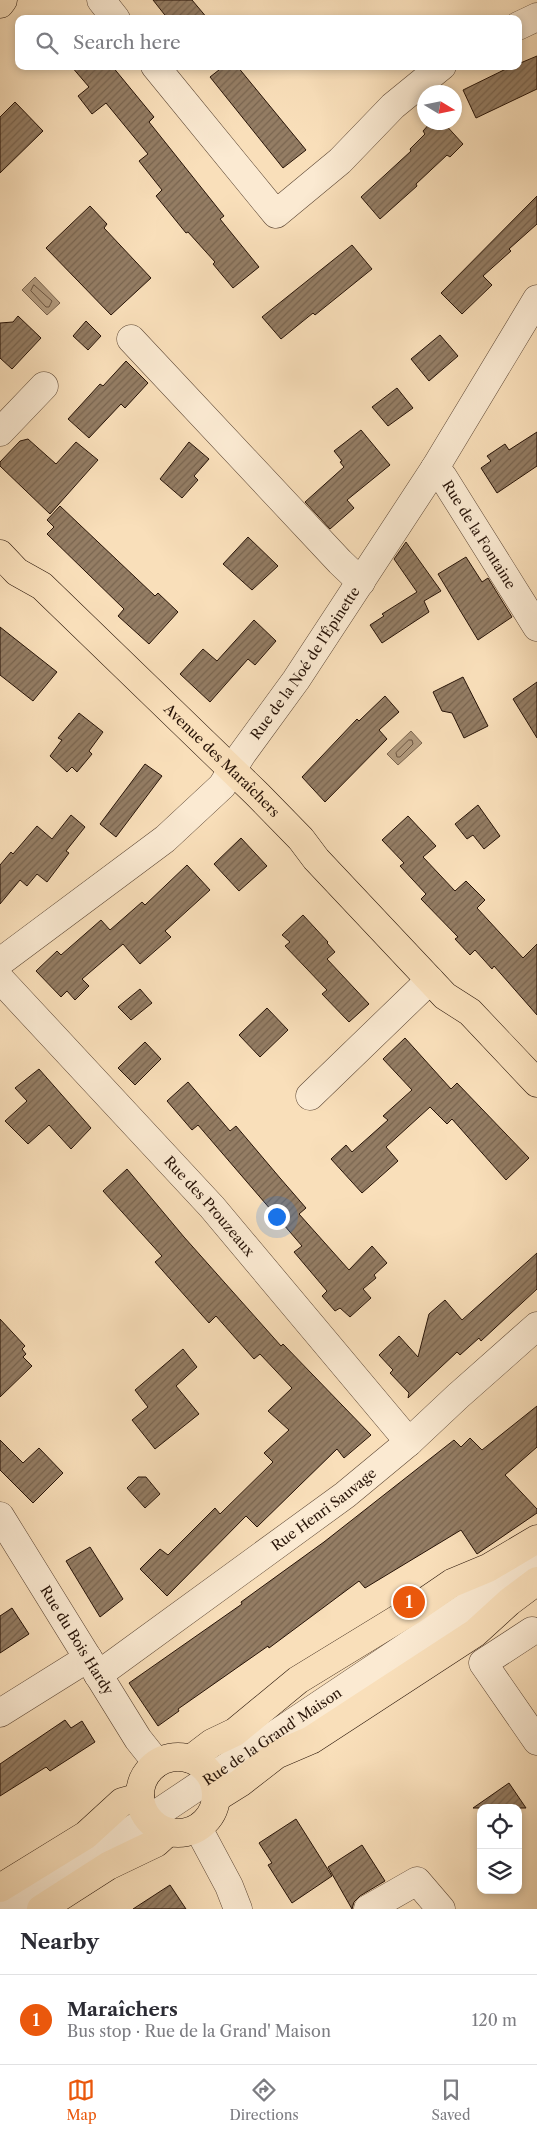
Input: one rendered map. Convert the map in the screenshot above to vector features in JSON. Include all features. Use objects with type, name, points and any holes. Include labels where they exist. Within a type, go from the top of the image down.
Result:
[{"type":"main road","points":[[0,4],[3,0]]},
{"type":"main road","name":"Avenue des Maraîchers","points":[[0,554],[17,572],[42,586],[233,769],[445,996],[470,1012],[537,1083]]},
{"type":"main road","name":"Rue de la Grand' Maison","points":[[537,1538],[488,1568],[452,1583],[414,1609],[298,1680],[235,1732],[212,1743],[206,1778],[240,1783],[258,1767],[276,1755],[311,1740],[475,1633],[537,1580]]},
{"type":"main road","points":[[174,1758],[206,1778],[213,1810],[207,1820],[198,1828],[188,1832],[152,1816],[144,1778],[157,1763],[174,1758]]},
{"type":"main road","name":"Rue de la Grand' Maison","points":[[0,1888],[86,1835],[122,1802],[152,1816],[156,1843],[108,1866],[41,1909]]},
{"type":"street","points":[[101,0],[113,15]]},
{"type":"street","points":[[158,70],[276,214],[340,161],[393,106],[437,70]]},
{"type":"street","name":"Rue de la Noé de l'Épinette","points":[[0,962],[165,839],[222,786],[242,754],[296,680],[435,468],[537,299]]},
{"type":"street","points":[[131,338],[340,562],[361,582]]},
{"type":"street","points":[[0,432],[44,386]]},
{"type":"street","name":"Rue de la Fontaine","points":[[435,468],[443,477],[537,627]]},
{"type":"street","name":"Rue des Prouzeaux","points":[[0,979],[212,1207],[410,1442]]},
{"type":"street","points":[[310,1096],[430,980]]},
{"type":"street","name":"Rue Henri Sauvage","points":[[0,1713],[93,1667],[344,1495],[410,1442],[458,1396],[537,1326]]},
{"type":"street","name":"Rue du Bois Hardy","points":[[0,1516],[138,1739],[157,1763]]},
{"type":"street","name":"Rue de la Grand' Maison","points":[[4,1909],[152,1816],[206,1778],[486,1595],[537,1559]]},
{"type":"street","points":[[509,1602],[534,1635],[484,1662],[537,1741]]},
{"type":"street","points":[[198,1828],[229,1886],[238,1909]]},
{"type":"street","points":[[368,1909],[417,1881],[441,1909]]},
{"type":"water","points":[[35,277],[60,303],[47,315],[22,290]]},
{"type":"water","points":[[411,731],[422,743],[398,765],[387,754]]},
{"type":"building","points":[[153,0],[192,0],[205,15],[165,15]]},
{"type":"building","points":[[537,56],[537,89],[476,118],[463,90],[504,70],[522,70],[522,62]]},
{"type":"building","points":[[74,70],[115,70],[154,117],[149,122],[224,216],[220,219],[259,267],[233,288],[213,264],[215,262],[188,232],[186,233],[156,196],[162,190],[139,161],[148,154],[106,103],[92,114],[78,96],[89,87]]},
{"type":"building","points":[[219,70],[240,70],[306,150],[283,168],[210,77]]},
{"type":"building","points":[[15,102],[43,131],[0,173],[0,117]]},
{"type":"building","points":[[450,130],[463,144],[450,157],[447,155],[416,184],[417,186],[380,219],[361,197],[411,151],[410,149],[425,134],[423,131]]},
{"type":"building","points":[[537,196],[537,224],[483,276],[492,285],[462,314],[441,293]]},
{"type":"building","points":[[90,206],[107,224],[104,228],[151,278],[111,315],[46,248]]},
{"type":"building","points":[[352,245],[372,269],[315,315],[313,313],[281,339],[262,317]]},
{"type":"building","points":[[18,316],[41,338],[12,369],[0,358],[0,323],[13,322]]},
{"type":"building","points":[[86,321],[101,336],[88,350],[73,336]]},
{"type":"building","points":[[440,335],[458,356],[429,381],[411,359]]},
{"type":"building","points":[[126,361],[148,383],[125,408],[121,404],[89,438],[68,419],[100,384],[103,386]]},
{"type":"building","points":[[397,388],[413,408],[388,426],[372,407]]},
{"type":"building","points":[[361,430],[390,465],[347,500],[354,508],[330,529],[305,502],[344,467],[334,451]]},
{"type":"building","points":[[537,432],[537,466],[497,493],[481,468],[491,461],[487,456],[505,444],[509,450]]},
{"type":"building","points":[[28,439],[56,464],[76,442],[98,460],[50,514],[0,466],[0,462],[20,441]]},
{"type":"building","points":[[189,442],[209,459],[194,476],[198,480],[182,498],[160,479]]},
{"type":"building","points":[[60,506],[155,596],[158,593],[178,612],[149,644],[118,616],[124,609],[47,534],[54,527],[47,520]]},
{"type":"building","points":[[248,537],[278,566],[252,590],[223,564]]},
{"type":"building","points":[[406,542],[441,591],[424,601],[429,612],[382,643],[370,625],[384,616],[382,614],[417,592],[394,559]]},
{"type":"building","points":[[466,557],[482,582],[488,578],[512,617],[478,640],[438,574]]},
{"type":"building","points":[[254,620],[276,641],[255,665],[248,659],[210,702],[180,674],[203,649],[217,661]]},
{"type":"building","points":[[0,627],[57,672],[33,701],[0,675]]},
{"type":"building","points":[[463,677],[488,726],[464,738],[452,713],[442,711],[433,692]]},
{"type":"building","points":[[537,682],[537,738],[513,699]]},
{"type":"building","points":[[385,696],[399,712],[379,730],[387,739],[325,802],[302,777],[357,719],[359,721]]},
{"type":"building","points":[[79,713],[103,732],[89,751],[92,754],[77,772],[72,767],[67,772],[50,756],[62,740],[58,738]]},
{"type":"building","points":[[145,764],[162,776],[116,837],[100,824]]},
{"type":"building","points":[[478,805],[500,836],[484,849],[473,835],[467,839],[455,824]]},
{"type":"building","points":[[71,815],[85,827],[66,851],[69,853],[47,882],[37,874],[27,886],[20,880],[0,904],[0,865],[11,852],[13,854],[37,826],[52,839]]},
{"type":"building","points":[[408,816],[436,846],[423,857],[455,891],[466,881],[485,900],[477,908],[523,958],[537,944],[537,1015],[494,966],[492,969],[475,950],[470,955],[455,939],[458,937],[421,899],[426,894],[400,866],[404,863],[382,840]]},
{"type":"building","points":[[241,838],[267,866],[239,891],[214,864]]},
{"type":"building","points":[[187,865],[210,890],[165,931],[171,937],[140,964],[123,944],[82,979],[89,986],[75,1000],[67,991],[61,997],[36,971],[57,951],[61,955],[101,920],[110,930],[142,902],[145,905]]},
{"type":"building","points":[[303,915],[335,952],[327,959],[369,1004],[349,1022],[322,994],[327,990],[285,946],[290,942],[282,935]]},
{"type":"building","points":[[140,989],[152,1003],[131,1020],[118,1007]]},
{"type":"building","points":[[267,1008],[288,1030],[260,1057],[239,1035]]},
{"type":"building","points":[[405,1038],[451,1089],[457,1083],[529,1158],[506,1180],[452,1119],[447,1124],[430,1107],[386,1147],[398,1161],[362,1193],[331,1159],[346,1145],[352,1152],[388,1120],[383,1116],[412,1090],[383,1059]]},
{"type":"building","points":[[145,1042],[161,1059],[135,1085],[118,1068]]},
{"type":"building","points":[[39,1069],[91,1128],[71,1149],[49,1125],[28,1144],[5,1121],[27,1101],[15,1088]]},
{"type":"building","points":[[188,1082],[230,1131],[236,1126],[306,1208],[299,1214],[349,1270],[372,1246],[387,1263],[374,1275],[376,1278],[363,1289],[371,1298],[350,1317],[340,1308],[335,1311],[322,1296],[327,1291],[294,1252],[302,1246],[198,1125],[192,1130],[167,1101]]},
{"type":"building","points":[[127,1169],[184,1237],[281,1346],[283,1344],[371,1435],[344,1458],[337,1449],[257,1527],[246,1516],[167,1596],[140,1569],[160,1549],[168,1555],[215,1508],[220,1514],[273,1462],[264,1453],[289,1430],[268,1411],[292,1388],[260,1354],[254,1359],[216,1316],[209,1323],[155,1262],[162,1256],[103,1191]]},
{"type":"building","points":[[537,1253],[537,1289],[481,1341],[479,1338],[460,1355],[457,1352],[408,1398],[409,1393],[390,1373],[393,1370],[379,1355],[399,1336],[418,1357],[429,1314],[445,1300],[462,1320]]},
{"type":"building","points":[[0,1319],[25,1346],[22,1349],[26,1354],[23,1357],[32,1366],[0,1397]]},
{"type":"building","points":[[183,1349],[197,1367],[176,1386],[199,1414],[155,1449],[132,1420],[148,1407],[135,1390]]},
{"type":"building","points":[[537,1406],[537,1447],[505,1475],[537,1509],[537,1513],[477,1554],[461,1530],[365,1588],[359,1581],[269,1648],[268,1646],[178,1709],[179,1711],[158,1726],[129,1683],[242,1604],[241,1602],[324,1542],[454,1440],[461,1447],[470,1438],[482,1450]]},
{"type":"building","points":[[0,1440],[23,1463],[39,1448],[63,1473],[33,1503],[0,1470]]},
{"type":"building","points":[[138,1477],[146,1477],[160,1494],[145,1508],[127,1488]]},
{"type":"building","points":[[90,1547],[123,1599],[100,1617],[66,1561]]},
{"type":"building","points":[[12,1608],[29,1634],[0,1653],[0,1616]]},
{"type":"building","points":[[65,1720],[71,1728],[82,1721],[95,1742],[50,1771],[46,1767],[0,1796],[0,1764]]},
{"type":"building","points":[[509,1783],[526,1808],[522,1808],[522,1804],[479,1804]]},
{"type":"building","points":[[296,1819],[332,1876],[292,1903],[268,1865],[272,1863],[259,1843]]},
{"type":"building","points":[[362,1845],[385,1881],[360,1896],[354,1902],[352,1909],[328,1867]]},
{"type":"building","points":[[170,1885],[186,1909],[133,1909]]},
{"type":"place","name":"Maraîchers","points":[[409,1602]]}]
